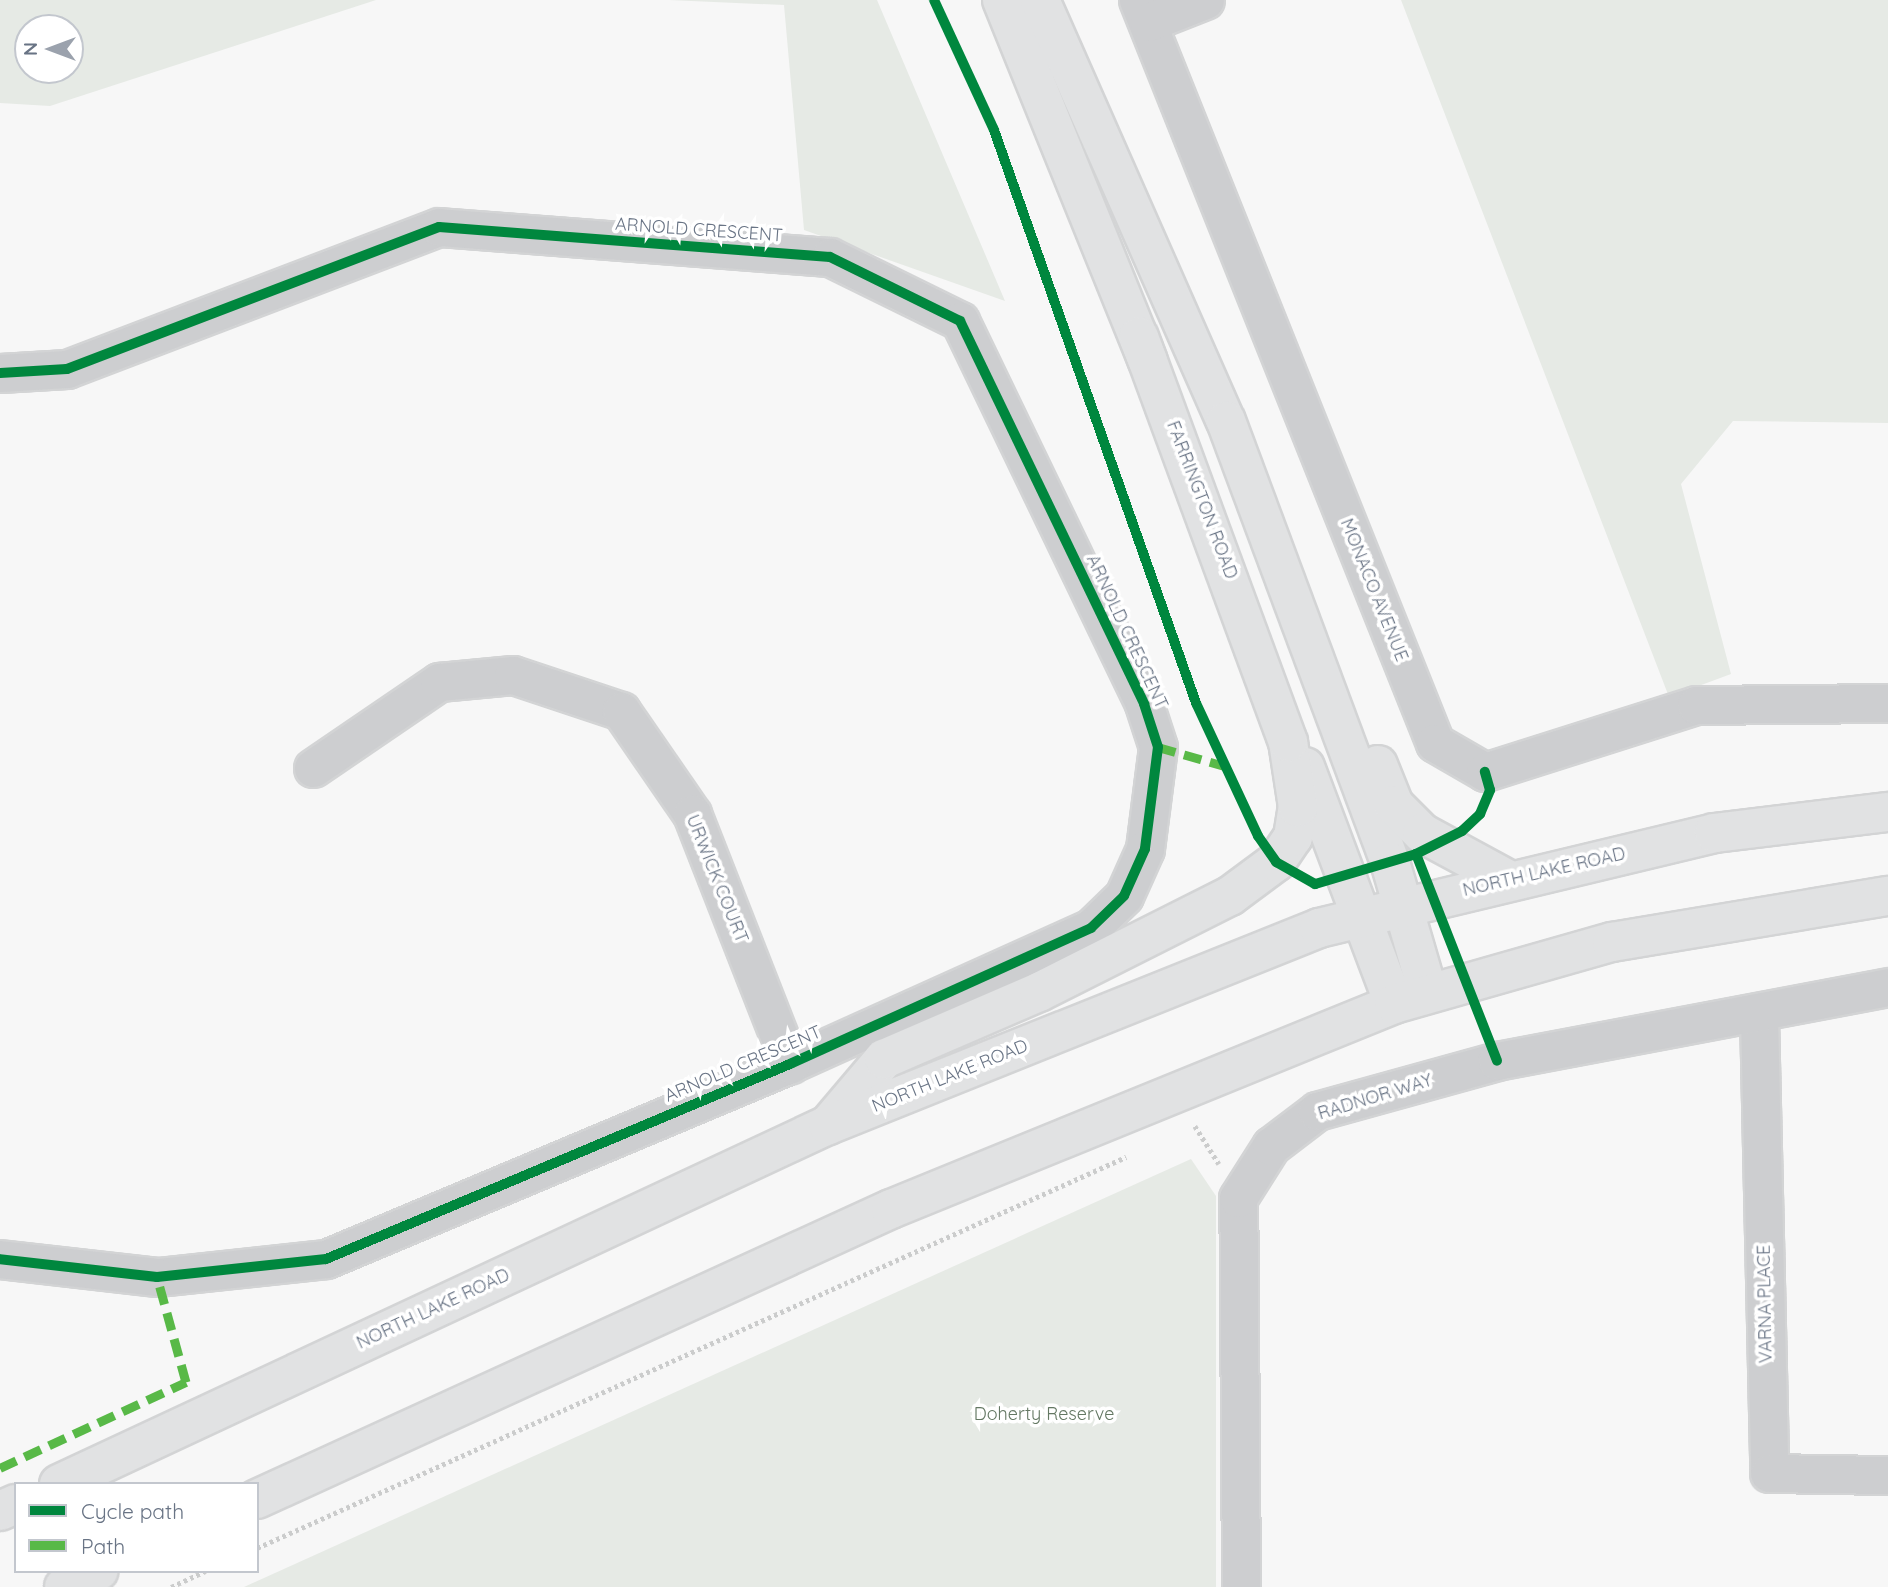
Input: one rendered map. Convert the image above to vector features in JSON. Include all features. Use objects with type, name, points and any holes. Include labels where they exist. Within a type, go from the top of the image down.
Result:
[{"type":"main road","name":"FARRINGTON ROAD","points":[[1002,0],[1139,337],[1363,916],[1411,998]]},
{"type":"main road","points":[[1040,0],[1226,421],[1405,906],[1411,998]]},
{"type":"main road","points":[[828,1125],[884,1059],[1039,992],[1230,896],[1276,862],[1293,837],[1298,807],[1288,742],[1139,337]]},
{"type":"main road","points":[[1226,421],[1277,513],[1394,805],[1458,858],[1507,880]]},
{"type":"main road","name":"NORTH LAKE ROAD","points":[[63,1482],[828,1125],[1363,916],[1507,880],[1714,834],[1888,812]]},
{"type":"main road","points":[[259,1498],[891,1209],[1411,998],[1625,940],[1888,896]]},
{"type":"main road","points":[[64,1587],[95,1573]]},
{"type":"street","points":[[1143,11],[1205,0]]},
{"type":"street","name":"MONACO AVENUE","points":[[1143,11],[1436,743],[1485,772],[1696,705],[1888,703]]},
{"type":"street","name":"ARNOLD CRESCENT","points":[[0,373],[67,369],[439,227],[830,257],[960,321],[1144,704],[1158,747],[1145,849],[1124,896],[1091,929],[790,1064],[326,1259],[157,1277],[0,1259]]},
{"type":"street","name":"URWICK COURT","points":[[313,768],[439,682],[513,675],[621,711],[692,814],[790,1064]]},
{"type":"street","name":"RADNOR WAY","points":[[1238,1198],[1271,1146],[1317,1111],[1497,1061],[1759,1016],[1888,987]]},
{"type":"street","name":"VARNA PLACE","points":[[1759,1016],[1769,1473],[1888,1475]]},
{"type":"street","points":[[1238,1198],[1241,1587]]},
{"type":"path","points":[[1184,1130],[1197,1125],[1238,1198]]},
{"type":"path","points":[[259,1547],[1133,1153]]},
{"type":"path","points":[[171,1587],[201,1573]]},
{"type":"green space","points":[[0,0],[376,0],[50,106],[0,103]]},
{"type":"green space","points":[[669,0],[877,0],[1005,301],[804,230],[784,5]]},
{"type":"green space","points":[[1401,0],[1888,0],[1888,423],[1733,421],[1681,484],[1731,674],[1669,697]]},
{"type":"green space","name":"Doherty Reserve","points":[[1191,1159],[1216,1196],[1216,1587],[244,1587]]},
{"type":"marked path","points":[[1158,747],[1228,767]]},
{"type":"marked path","points":[[0,1468],[186,1382],[157,1277]]},
{"type":"cycle path","points":[[934,0],[994,130],[1196,703],[1258,836],[1276,862],[1315,884],[1416,854],[1497,1061]]},
{"type":"cycle path","points":[[0,373],[67,369],[439,227],[830,257],[960,321],[1144,704],[1158,747],[1145,849],[1124,896],[1091,928],[790,1064],[326,1259],[157,1277],[0,1259]]},
{"type":"cycle path","points":[[1416,854],[1462,831],[1480,814],[1490,790],[1485,772]]}]
